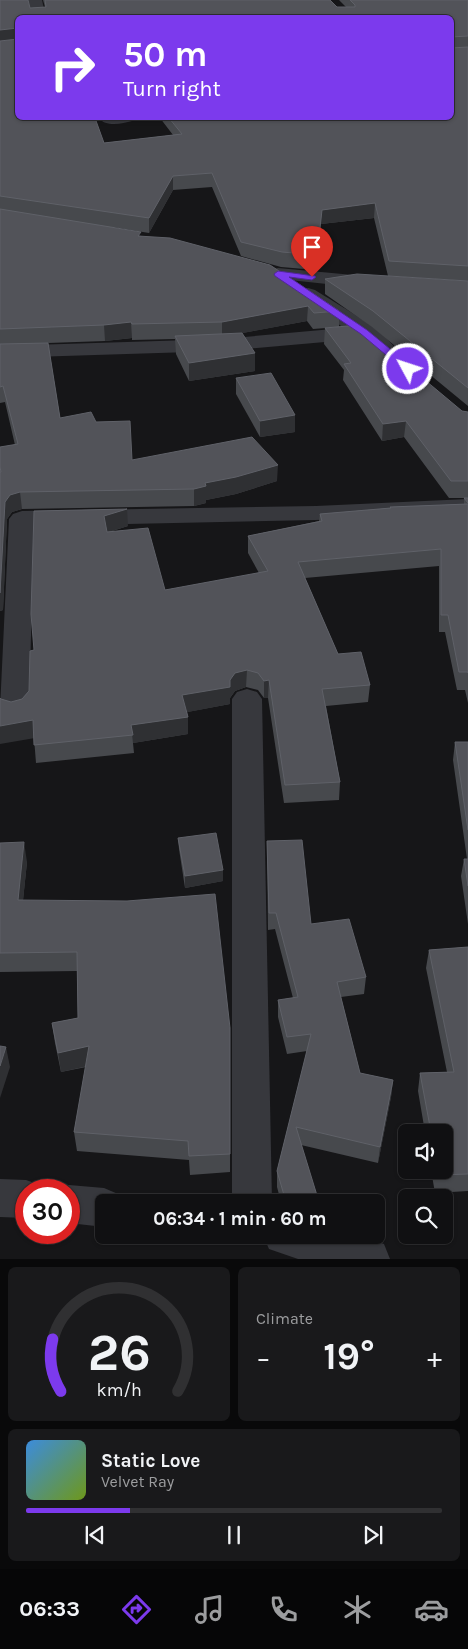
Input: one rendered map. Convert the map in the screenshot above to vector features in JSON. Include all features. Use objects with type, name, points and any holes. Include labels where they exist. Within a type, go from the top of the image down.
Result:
[{"type":"street","points":[[35,0],[38,15]]},
{"type":"street","points":[[258,267],[278,274],[383,283]]},
{"type":"street","points":[[278,274],[364,332],[401,363]]},
{"type":"street","points":[[0,352],[213,346],[364,332]]},
{"type":"street","points":[[14,708],[22,519],[316,513],[468,506]]},
{"type":"street","points":[[247,699],[252,1194]]},
{"type":"street","points":[[0,1198],[15,1199]]},
{"type":"street","points":[[80,1205],[95,1207]]},
{"type":"street","points":[[316,1244],[369,1259]]},
{"type":"building","points":[[0,0],[28,0],[30,8],[46,7],[45,0],[330,0],[337,7],[355,7],[350,0],[468,0],[468,36],[454,37],[454,15],[15,15],[15,28],[0,30]]},
{"type":"building","points":[[15,39],[15,120],[96,120],[104,143],[182,134],[171,120],[454,120],[454,48],[468,47],[468,266],[389,261],[375,203],[322,210],[317,255],[282,252],[241,242],[212,173],[173,176],[149,218],[0,196],[0,41]]},
{"type":"building","points":[[0,209],[141,232],[138,236],[170,238],[270,265],[339,311],[314,313],[308,306],[222,322],[132,324],[131,322],[104,325],[0,329]]},
{"type":"building","points":[[357,274],[468,281],[468,388],[373,311],[325,279]]},
{"type":"building","points":[[359,325],[462,411],[468,412],[468,481],[451,481],[406,421],[383,424],[344,364],[351,363],[325,328]]},
{"type":"building","points":[[242,333],[255,353],[189,363],[175,336]]},
{"type":"building","points":[[48,343],[60,418],[91,412],[96,422],[130,421],[132,460],[252,437],[278,465],[236,477],[205,483],[206,486],[194,489],[20,492],[10,495],[5,502],[0,593],[0,447],[18,444],[3,386],[0,387],[0,344]]},
{"type":"building","points":[[271,373],[295,415],[260,421],[236,378]]},
{"type":"building","points":[[468,504],[468,672],[459,672],[448,615],[441,615],[441,549],[298,562],[338,654],[361,652],[370,685],[322,689],[340,782],[285,785],[269,680],[264,681],[258,673],[247,670],[235,673],[230,680],[230,687],[182,695],[188,717],[131,725],[133,735],[34,745],[33,720],[0,726],[0,698],[11,702],[22,699],[29,691],[30,651],[34,650],[31,614],[34,511],[127,509],[104,516],[107,532],[148,528],[165,590],[268,571],[248,536],[322,521],[320,514],[390,507]]},
{"type":"building","points":[[455,742],[468,742],[468,830]]},
{"type":"building","points":[[216,833],[223,870],[185,876],[178,838]]},
{"type":"building","points":[[302,840],[311,924],[349,919],[366,977],[337,982],[360,1073],[393,1080],[380,1147],[296,1127],[317,1194],[284,1194],[277,1171],[311,1034],[287,1037],[278,1000],[298,997],[276,913],[269,913],[267,841]]},
{"type":"building","points":[[24,842],[18,900],[127,901],[215,894],[230,1028],[230,1154],[189,1156],[188,1141],[74,1132],[89,1046],[58,1053],[52,1023],[78,1018],[77,952],[0,953],[0,843]]},
{"type":"building","points":[[464,859],[468,859],[468,886]]},
{"type":"building","points":[[468,947],[468,1174],[453,1175],[453,1124],[430,1124],[420,1073],[454,1072],[429,950]]},
{"type":"building","points":[[0,1046],[6,1047],[0,1066]]},
{"type":"route","points":[[312,277],[278,274],[364,332],[408,369]]}]
